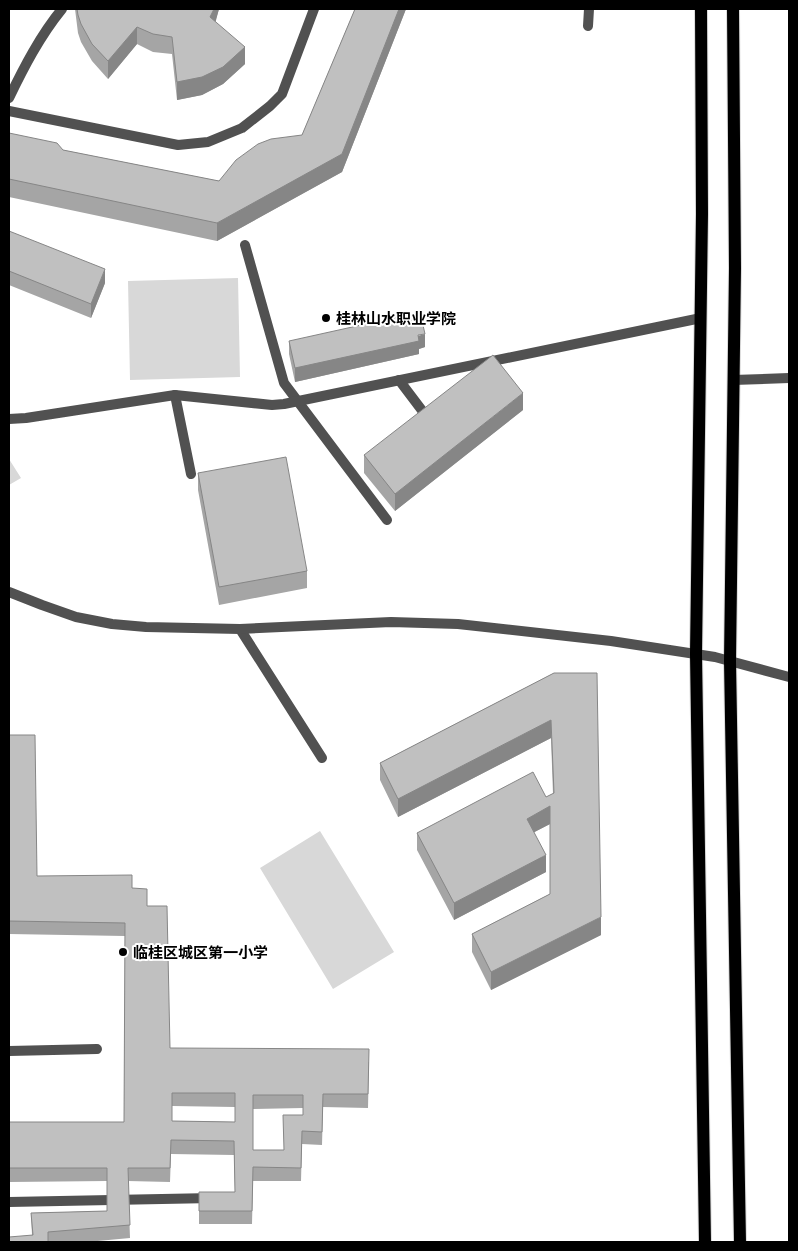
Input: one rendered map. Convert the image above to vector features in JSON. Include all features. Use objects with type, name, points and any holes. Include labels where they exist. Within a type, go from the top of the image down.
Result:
[{"type":"main road","points":[[701,9],[702,214],[696,654],[705,1242]]},
{"type":"main road","points":[[734,9],[734,380],[730,661],[740,1242]]},
{"type":"street","points":[[9,98],[32,53],[62,9]]},
{"type":"street","points":[[9,111],[178,145],[208,142],[242,128],[282,94],[314,9]]},
{"type":"street","points":[[588,26],[589,9]]},
{"type":"street","points":[[245,245],[284,382],[387,520]]},
{"type":"street","points":[[9,419],[175,395],[272,405],[701,318]]},
{"type":"street","points":[[734,380],[789,378]]},
{"type":"street","points":[[399,380],[427,417]]},
{"type":"street","points":[[175,395],[191,474]]},
{"type":"street","points":[[9,592],[76,617],[112,624],[154,628],[240,629],[391,622],[458,624],[601,640],[696,654],[789,677]]},
{"type":"street","points":[[240,629],[322,758]]},
{"type":"street","points":[[9,1051],[97,1049]]},
{"type":"street","points":[[9,1202],[227,1198]]},
{"type":"shaded area","points":[[238,278],[240,377],[130,380],[128,281]]},
{"type":"shaded area","points":[[9,459],[21,478],[9,485]]},
{"type":"shaded area","points":[[320,831],[394,952],[333,989],[260,868]]},
{"type":"building","points":[[77,9],[214,9],[210,17],[245,47],[223,67],[202,77],[177,82],[172,37],[153,34],[137,27],[108,61],[92,44],[81,24]]},
{"type":"building","points":[[355,9],[399,9],[342,154],[217,223],[9,179],[9,133],[57,143],[63,150],[219,181],[236,160],[258,144],[271,139],[302,135]]},
{"type":"building","points":[[9,231],[105,269],[91,304],[9,271]]},
{"type":"building","points":[[420,312],[425,334],[418,335],[419,341],[295,368],[289,341]]},
{"type":"building","points":[[493,355],[523,393],[395,494],[364,455]]},
{"type":"building","points":[[286,457],[307,571],[219,587],[198,473]]},
{"type":"building","points":[[554,673],[597,673],[601,917],[491,972],[472,934],[550,894],[550,806],[527,819],[546,855],[454,903],[417,833],[533,772],[546,797],[554,793],[551,720],[398,799],[380,763]]},
{"type":"building","points":[[9,735],[35,735],[37,876],[132,875],[132,888],[147,889],[147,906],[167,906],[170,1048],[369,1049],[368,1094],[323,1094],[322,1132],[302,1131],[301,1168],[253,1167],[252,1211],[199,1211],[199,1192],[235,1192],[234,1141],[171,1140],[170,1168],[128,1168],[130,1225],[48,1232],[48,1242],[9,1242],[9,1237],[33,1235],[31,1213],[107,1211],[107,1168],[9,1168],[9,1122],[124,1122],[125,923],[9,921]],"holes":[[[172,1093],[235,1093],[235,1122],[172,1121]],[[253,1095],[303,1095],[303,1115],[283,1115],[284,1150],[253,1150]]]},
{"type":"place","name":"桂林山水职业学院","points":[[326,318]]},
{"type":"place","name":"临桂区城区第一小学","points":[[123,952]]}]
